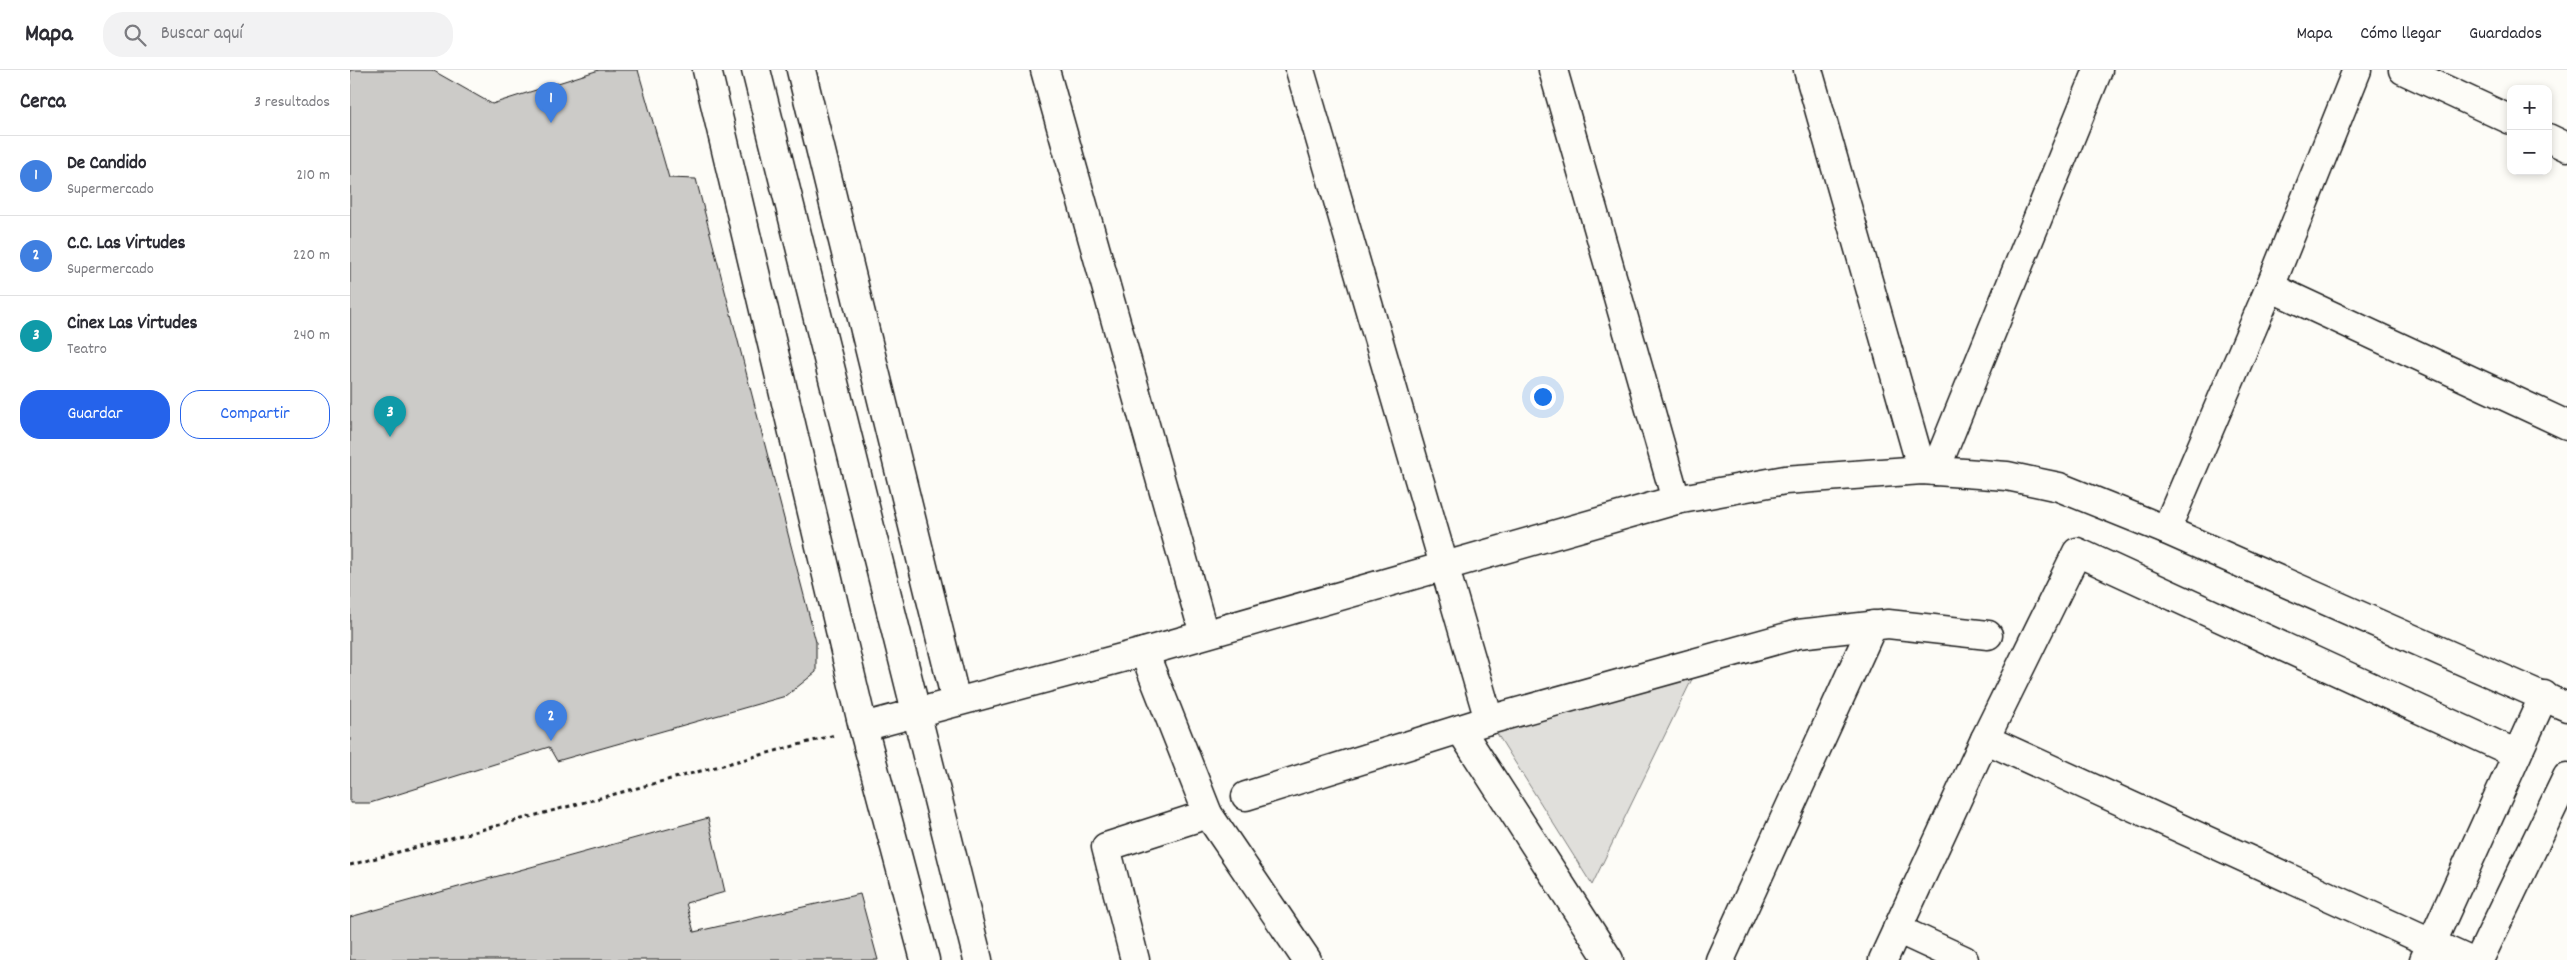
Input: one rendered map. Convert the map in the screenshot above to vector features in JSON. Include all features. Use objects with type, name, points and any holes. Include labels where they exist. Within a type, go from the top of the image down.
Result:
[{"type":"street","points":[[707,70],[863,727],[925,960]]},
{"type":"street","points":[[756,70],[978,960]]},
{"type":"street","points":[[801,70],[956,701]]},
{"type":"street","points":[[1045,70],[1204,634]]},
{"type":"street","points":[[1300,70],[1489,720]]},
{"type":"street","points":[[1553,70],[1676,500]]},
{"type":"street","points":[[1808,70],[1929,470]]},
{"type":"street","points":[[1929,470],[2098,70]]},
{"type":"street","points":[[2166,530],[2270,287],[2357,70]]},
{"type":"street","points":[[2403,70],[2507,118]]},
{"type":"street","points":[[2552,140],[2567,147]]},
{"type":"street","points":[[2270,287],[2567,424]]},
{"type":"street","points":[[863,727],[1144,652],[1443,565],[1676,500],[1785,480],[1929,470],[2007,476],[2059,487],[2166,530],[2555,701],[2517,754],[2427,951]]},
{"type":"street","points":[[1883,960],[1985,739],[2074,554],[2079,552],[2517,754]]},
{"type":"street","points":[[1246,796],[1489,720],[1798,634],[1873,625],[1903,624],[1988,635]]},
{"type":"street","points":[[1720,960],[1873,625]]},
{"type":"street","points":[[1144,652],[1208,814],[1307,960]]},
{"type":"street","points":[[1460,729],[1608,960]]},
{"type":"street","points":[[1985,739],[2427,951],[2468,960]]},
{"type":"street","points":[[2479,960],[2567,777]]},
{"type":"street","points":[[1135,960],[1106,847],[1208,814]]},
{"type":"street","points":[[1897,929],[1964,960]]},
{"type":"path","points":[[350,865],[863,727]]},
{"type":"shaded area","points":[[1694,675],[1592,885],[1496,732]]},
{"type":"building","points":[[350,70],[432,70],[492,104],[599,70],[638,70],[669,178],[696,179],[816,642],[816,672],[786,696],[557,761],[549,747],[370,803],[350,803]]},
{"type":"building","points":[[708,818],[725,892],[686,903],[694,932],[860,894],[878,960],[350,960],[350,917]]},
{"type":"place","name":"De Candido","points":[[551,123]]},
{"type":"place","name":"Cinex Las Virtudes","points":[[390,437]]},
{"type":"place","name":"C.C. Las Virtudes","points":[[551,741]]}]
